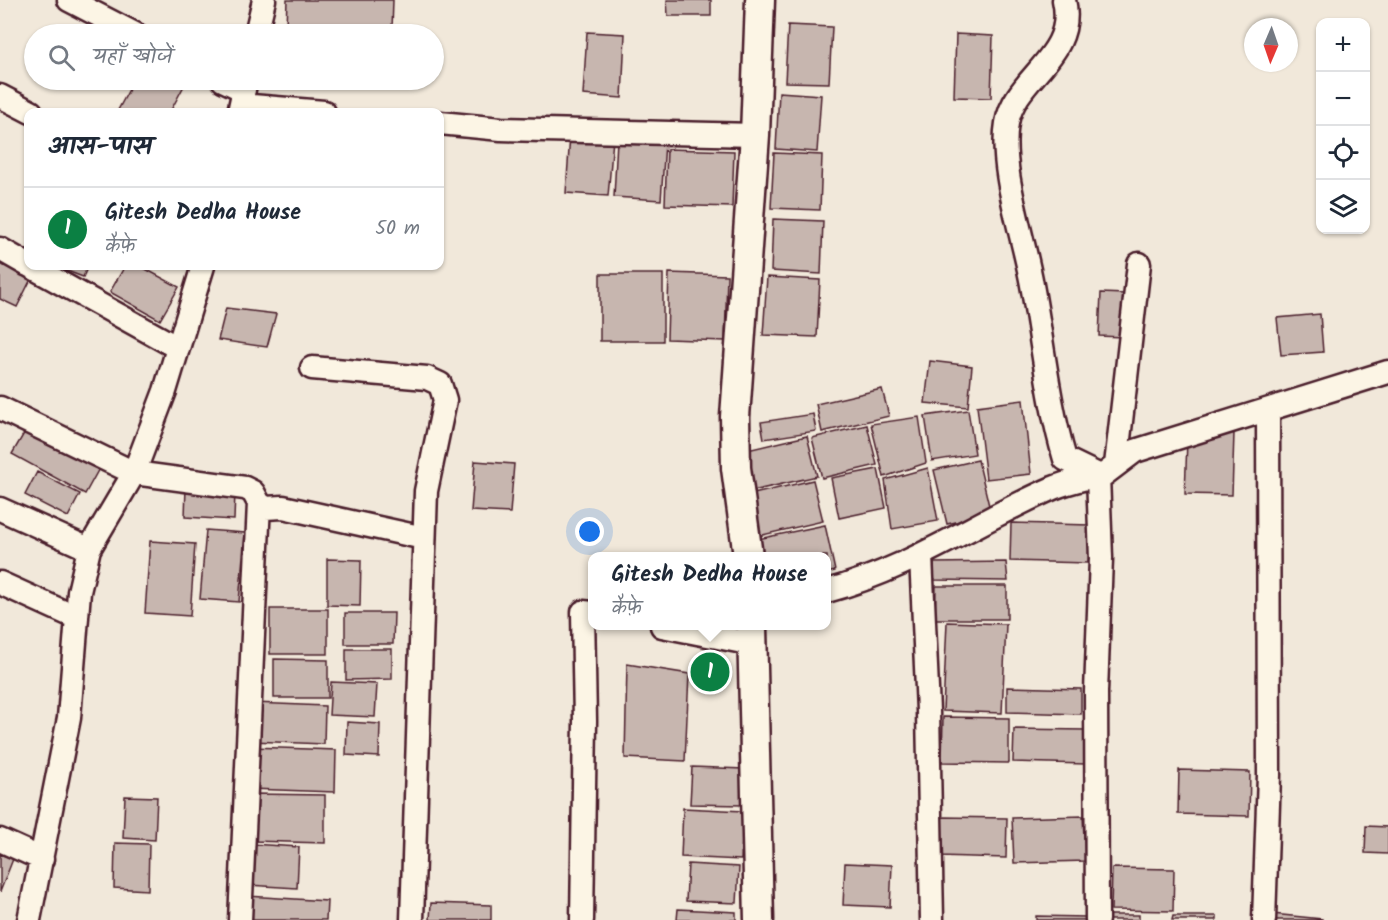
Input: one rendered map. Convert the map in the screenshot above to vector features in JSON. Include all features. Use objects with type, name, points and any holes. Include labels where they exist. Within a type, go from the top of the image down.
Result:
[{"type":"street","points":[[69,0],[116,24]]},
{"type":"street","points":[[258,24],[264,0]]},
{"type":"street","points":[[747,552],[736,468],[735,417],[755,135],[760,0]]},
{"type":"street","points":[[1064,0],[1065,25],[1058,48],[1013,103],[1006,124],[1007,158],[1010,188],[1032,284],[1055,425],[1062,451],[1065,459],[1107,470]]},
{"type":"street","points":[[0,96],[24,108]]},
{"type":"street","points":[[242,97],[302,108]]},
{"type":"street","points":[[444,123],[501,129],[755,135]]},
{"type":"street","points":[[0,249],[24,262]]},
{"type":"street","points":[[1097,920],[1096,692],[1101,558],[1107,470],[1139,264]]},
{"type":"street","points":[[38,270],[178,348]]},
{"type":"street","points":[[29,920],[69,718],[79,592],[89,549],[134,473],[178,348],[202,270]]},
{"type":"street","points":[[312,368],[427,378],[440,384],[445,400],[426,491],[412,920]]},
{"type":"street","points":[[831,590],[868,580],[921,556],[1054,487],[1107,470],[1135,451],[1388,372]]},
{"type":"street","points":[[0,408],[134,473],[245,488],[253,492],[265,508],[283,507],[424,538]]},
{"type":"street","points":[[1264,920],[1269,775],[1268,410]]},
{"type":"street","points":[[240,920],[259,503]]},
{"type":"street","points":[[0,509],[89,549]]},
{"type":"street","points":[[921,556],[928,711],[932,920]]},
{"type":"street","points":[[0,583],[77,618]]},
{"type":"street","points":[[582,920],[585,720],[583,612],[588,612]]},
{"type":"street","points":[[702,630],[752,635],[759,920]]},
{"type":"street","points":[[0,840],[42,859]]},
{"type":"building","points":[[287,0],[393,0],[392,24],[286,24]]},
{"type":"building","points":[[667,0],[711,0],[711,16],[668,16]]},
{"type":"building","points":[[788,25],[832,27],[829,83],[785,82]]},
{"type":"building","points":[[587,32],[625,34],[622,98],[583,95]]},
{"type":"building","points":[[956,34],[993,36],[991,98],[954,97]]},
{"type":"building","points":[[129,90],[182,90],[172,108],[119,108]]},
{"type":"building","points":[[779,92],[821,95],[817,152],[776,149]]},
{"type":"building","points":[[570,135],[613,139],[608,196],[566,193]]},
{"type":"building","points":[[617,140],[665,143],[661,200],[614,197]]},
{"type":"building","points":[[667,149],[734,151],[732,207],[665,205]]},
{"type":"building","points":[[774,153],[822,155],[820,210],[771,208]]},
{"type":"building","points":[[773,219],[823,221],[821,274],[771,271]]},
{"type":"building","points":[[0,255],[24,268],[24,270],[34,273],[17,307],[0,299]]},
{"type":"building","points":[[65,270],[86,270],[83,277]]},
{"type":"building","points":[[123,270],[147,270],[179,287],[160,320],[110,292]]},
{"type":"building","points":[[669,273],[727,275],[725,341],[667,339]]},
{"type":"building","points":[[600,274],[663,274],[663,341],[600,341]]},
{"type":"building","points":[[767,277],[820,280],[817,337],[763,335]]},
{"type":"building","points":[[1101,293],[1125,294],[1123,337],[1099,336]]},
{"type":"building","points":[[226,308],[276,314],[267,347],[218,340]]},
{"type":"building","points":[[1320,314],[1323,352],[1281,355],[1277,318]]},
{"type":"building","points":[[930,361],[972,366],[968,407],[925,403]]},
{"type":"building","points":[[882,389],[889,416],[822,432],[816,404]]},
{"type":"building","points":[[1023,400],[1031,474],[986,479],[977,406]]},
{"type":"building","points":[[968,410],[975,454],[932,461],[925,416]]},
{"type":"building","points":[[813,414],[816,431],[764,439],[761,422]]},
{"type":"building","points":[[919,417],[926,463],[884,477],[871,424]]},
{"type":"building","points":[[30,423],[102,463],[85,494],[12,454]]},
{"type":"building","points":[[867,425],[877,465],[822,478],[812,438]]},
{"type":"building","points":[[1234,433],[1232,495],[1185,494],[1187,441]]},
{"type":"building","points":[[807,436],[817,476],[748,492],[739,452]]},
{"type":"building","points":[[978,460],[991,514],[947,524],[934,470]]},
{"type":"building","points":[[475,461],[514,464],[510,513],[471,511]]},
{"type":"building","points":[[928,468],[938,521],[892,529],[885,480]]},
{"type":"building","points":[[878,469],[886,508],[839,518],[831,478]]},
{"type":"building","points":[[37,472],[80,494],[68,517],[25,495]]},
{"type":"building","points":[[813,480],[823,521],[754,537],[745,496]]},
{"type":"building","points":[[186,488],[235,491],[234,520],[185,517]]},
{"type":"building","points":[[1011,523],[1090,525],[1088,563],[1010,561]]},
{"type":"building","points":[[825,525],[831,552],[761,552],[758,539]]},
{"type":"building","points":[[206,530],[245,533],[239,602],[200,599]]},
{"type":"building","points":[[150,541],[195,544],[190,616],[145,613]]},
{"type":"building","points":[[831,553],[835,571],[831,572]]},
{"type":"building","points":[[327,559],[361,560],[360,606],[327,605]]},
{"type":"building","points":[[1006,562],[1008,581],[934,580],[934,563]]},
{"type":"building","points":[[936,586],[1007,586],[1007,619],[935,619]]},
{"type":"building","points":[[270,609],[328,609],[328,654],[270,654]]},
{"type":"building","points":[[345,613],[394,613],[393,644],[345,644]]},
{"type":"building","points":[[947,622],[1006,624],[1002,713],[943,711]]},
{"type":"building","points":[[346,649],[392,649],[392,679],[346,680]]},
{"type":"building","points":[[274,659],[328,660],[328,698],[274,698]]},
{"type":"building","points":[[627,664],[689,674],[685,761],[625,758]]},
{"type":"building","points":[[331,682],[377,684],[375,717],[329,715]]},
{"type":"building","points":[[1007,687],[1081,689],[1081,714],[1007,712]]},
{"type":"building","points":[[254,703],[325,706],[324,744],[252,741]]},
{"type":"building","points":[[943,717],[1009,718],[1009,763],[942,762]]},
{"type":"building","points":[[347,722],[380,724],[379,757],[346,755]]},
{"type":"building","points":[[1014,729],[1086,730],[1086,764],[1013,762]]},
{"type":"building","points":[[251,747],[336,750],[335,792],[250,789]]},
{"type":"building","points":[[692,767],[744,769],[743,805],[690,804]]},
{"type":"building","points":[[1179,770],[1250,772],[1249,816],[1178,814]]},
{"type":"building","points":[[252,794],[325,795],[325,843],[252,841]]},
{"type":"building","points":[[125,796],[157,797],[155,840],[123,838]]},
{"type":"building","points":[[683,808],[743,811],[741,860],[681,857]]},
{"type":"building","points":[[1083,816],[1085,861],[1014,863],[1012,818]]},
{"type":"building","points":[[941,817],[1007,818],[1006,858],[939,856]]},
{"type":"building","points":[[1366,826],[1388,827],[1388,854],[1365,853]]},
{"type":"building","points":[[115,843],[149,844],[148,890],[114,888]]},
{"type":"building","points":[[250,844],[299,847],[297,888],[248,885]]},
{"type":"building","points":[[0,854],[13,859],[0,892]]},
{"type":"building","points":[[845,863],[892,865],[890,907],[843,905]]},
{"type":"building","points":[[688,864],[739,867],[737,903],[686,901]]},
{"type":"building","points":[[1112,868],[1174,869],[1173,911],[1111,910]]},
{"type":"building","points":[[246,896],[327,901],[326,920],[244,920]]},
{"type":"building","points":[[431,903],[491,905],[491,920],[430,920]]},
{"type":"building","points":[[678,909],[736,912],[736,920],[677,920]]},
{"type":"building","points":[[1272,914],[1322,919],[1322,920],[1272,920]]},
{"type":"building","points":[[1099,915],[1139,915],[1139,920],[1099,920]]},
{"type":"building","points":[[1036,916],[1085,917],[1085,920],[1036,920]]},
{"type":"building","points":[[1173,916],[1217,916],[1217,920],[1172,920]]},
{"type":"place","name":"Gitesh Dedha House","points":[[710,672]]}]
